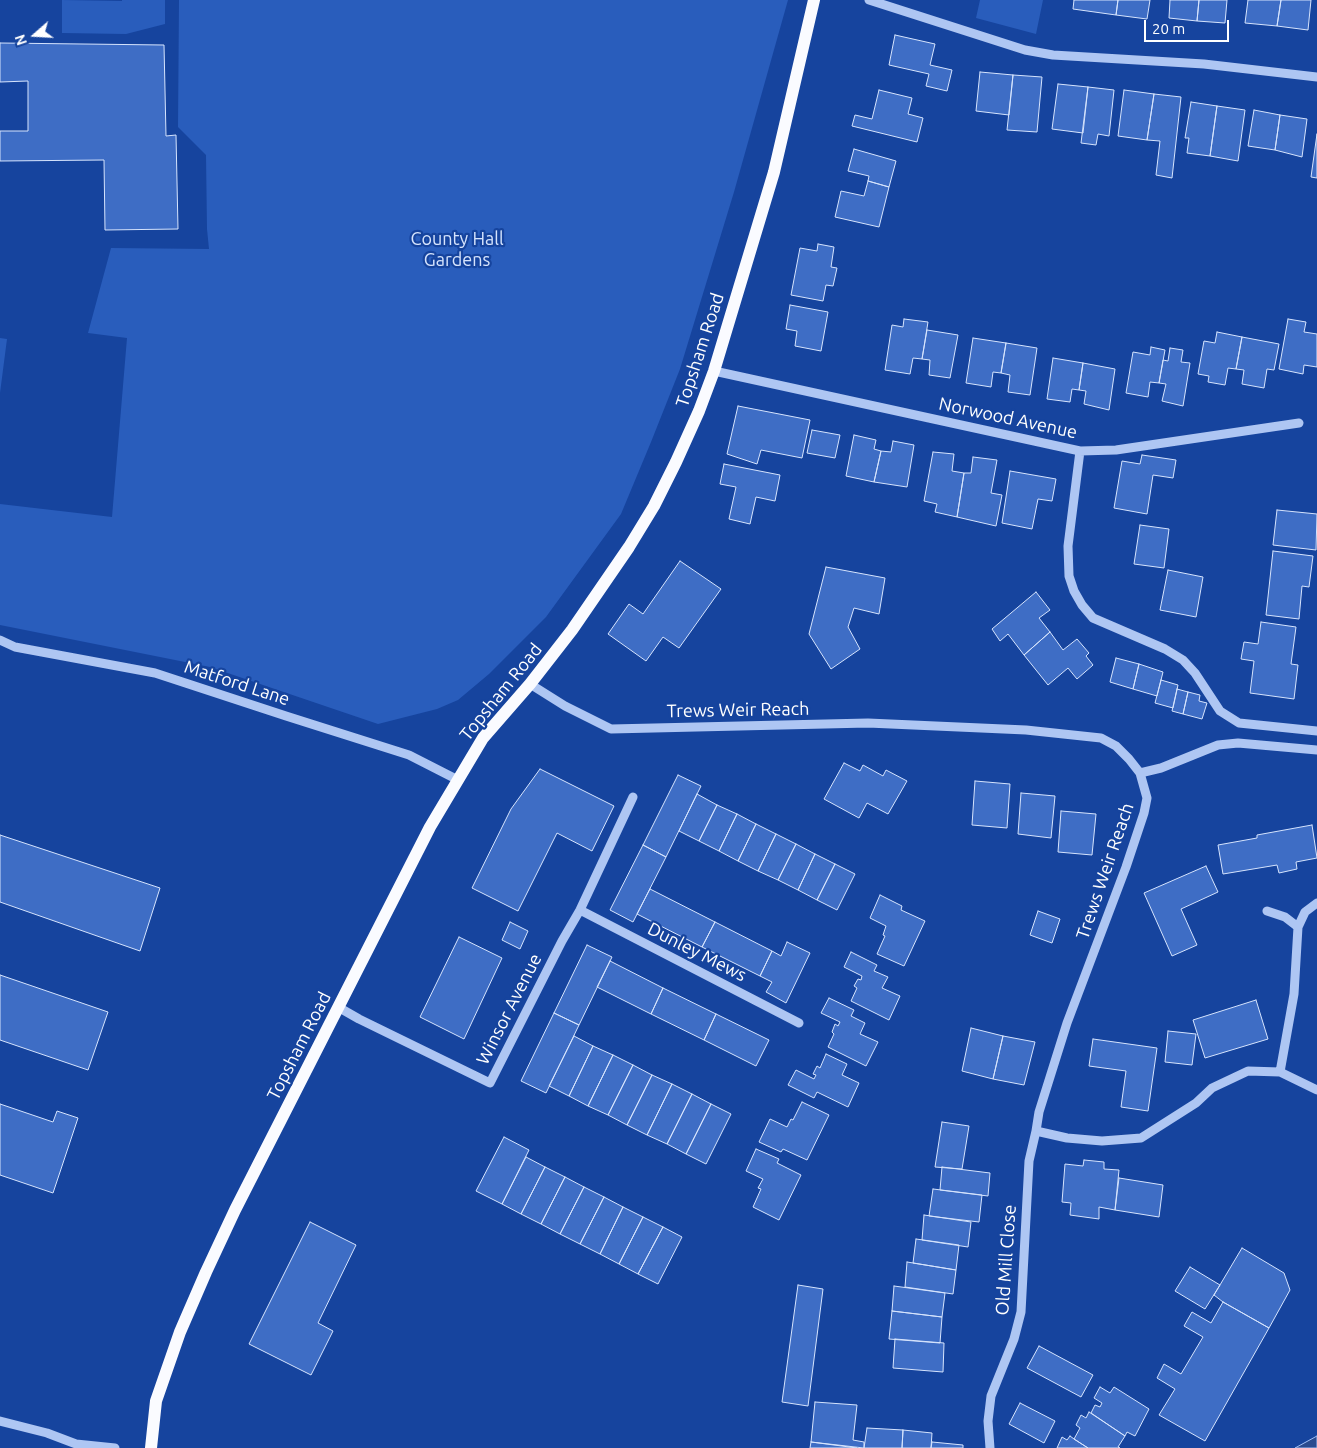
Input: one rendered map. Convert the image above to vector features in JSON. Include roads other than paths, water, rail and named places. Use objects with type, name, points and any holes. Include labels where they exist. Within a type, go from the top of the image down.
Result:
[{"type":"main road","name":"Topsham Road","points":[[151,1448],[156,1401],[184,1323],[206,1272],[235,1210],[430,827],[483,738],[530,684],[588,608],[629,547],[654,506],[699,412],[714,371],[774,172],[814,0]]},
{"type":"street","points":[[869,0],[1025,50],[1053,55],[1204,64],[1317,77]]},
{"type":"street","name":"Norwood Avenue","points":[[714,371],[1080,451],[1116,450],[1299,423]]},
{"type":"street","points":[[1080,451],[1068,546],[1069,576],[1074,591],[1082,605],[1094,618],[1165,649],[1183,660],[1195,673],[1220,711],[1239,723],[1317,731]]},
{"type":"street","name":"Matford Lane","points":[[0,640],[15,647],[155,673],[409,754],[458,780]]},
{"type":"street","name":"Trews Weir Reach","points":[[530,684],[565,706],[611,729],[868,723],[1026,730],[1101,738],[1116,746],[1130,759],[1140,773],[1147,798],[1144,813],[1126,867],[1067,1023],[1039,1112],[1036,1130]]},
{"type":"street","points":[[1140,773],[1161,768],[1218,745],[1238,742],[1317,750]]},
{"type":"street","name":"Winsor Avenue","points":[[338,1007],[490,1083],[562,941],[580,910],[632,797]]},
{"type":"street","points":[[1280,1072],[1294,994],[1298,926],[1305,912],[1317,903]]},
{"type":"street","name":"Dunley Mews","points":[[580,910],[798,1023]]},
{"type":"street","points":[[1267,911],[1285,917],[1298,926]]},
{"type":"street","points":[[1036,1130],[1066,1138],[1102,1141],[1142,1138],[1196,1103],[1212,1088],[1248,1071],[1280,1072],[1317,1090]]},
{"type":"street","name":"Old Mill Close","points":[[990,1448],[988,1420],[991,1396],[1014,1339],[1021,1312],[1029,1161],[1036,1130]]},
{"type":"street","points":[[0,1420],[47,1433],[76,1444],[115,1448]]},
{"type":"park label","name":"County Hall Gardens","points":[[457,249]]}]
